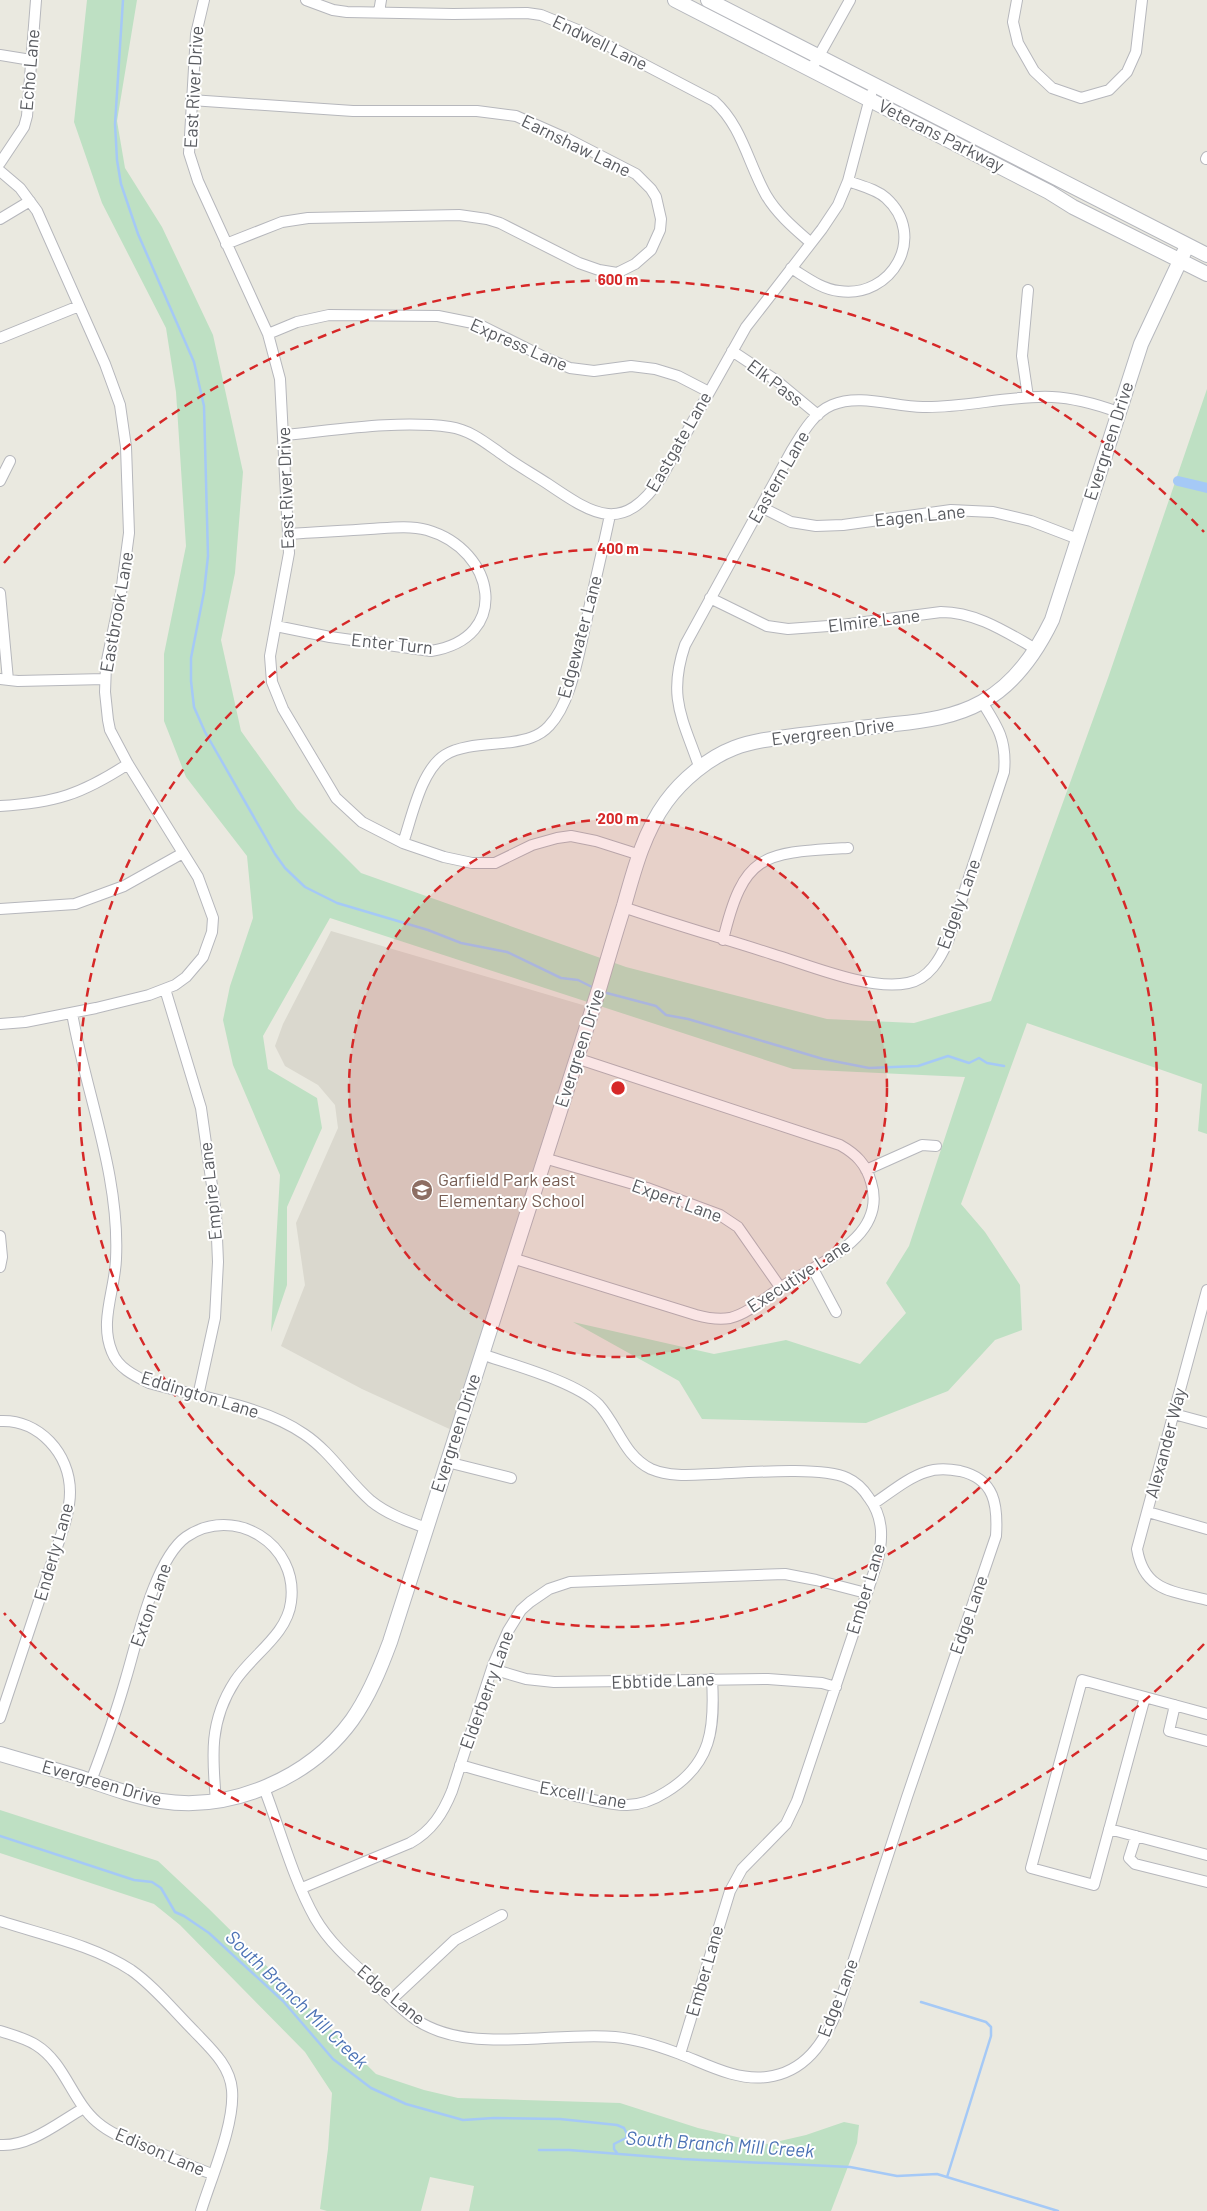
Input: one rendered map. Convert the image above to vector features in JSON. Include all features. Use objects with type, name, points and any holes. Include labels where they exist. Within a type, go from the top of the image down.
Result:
[{"type":"street","name":"Echo Lane","points":[[0,163],[24,127],[29,104],[36,0]]},
{"type":"street","name":"East River Drive","points":[[204,0],[197,27],[189,140],[192,167],[268,334],[280,379],[289,553],[270,656],[272,682],[283,709],[328,786],[341,803],[362,822],[403,843],[444,857],[472,863],[495,863],[532,845],[571,836],[596,840],[640,855]]},
{"type":"street","name":"Endwell Lane","points":[[306,0],[333,10],[453,14],[527,13],[541,15],[580,31],[698,92],[714,101],[723,109],[736,128],[768,198],[790,224],[811,243]]},
{"type":"street","points":[[379,12],[381,0]]},
{"type":"street","name":"Veterans Parkway","points":[[675,0],[1049,192],[1073,207],[1207,274]]},
{"type":"street","name":"Veterans Parkway","points":[[708,0],[1207,255]]},
{"type":"street","points":[[811,70],[850,0]]},
{"type":"street","points":[[1017,0],[1013,22],[1018,44],[1034,71],[1052,88],[1081,98],[1109,90],[1127,72],[1136,52],[1142,0]]},
{"type":"street","points":[[0,54],[31,60]]},
{"type":"street","name":"Eastgate Lane","points":[[610,515],[634,508],[653,490],[755,314],[811,243],[838,205],[848,181],[874,85]]},
{"type":"street","name":"Earnshaw Lane","points":[[192,100],[353,112],[477,111],[516,116],[628,168],[651,189],[660,208],[660,230],[651,250],[635,264],[618,273],[599,270],[579,263],[500,223],[459,215],[308,218],[282,222],[226,244]]},
{"type":"street","name":"Eastbrook Lane","points":[[0,171],[20,188],[44,225],[116,391],[123,419],[126,446],[128,548],[121,593],[108,651],[105,680],[104,692],[110,730],[128,764],[198,877],[213,918],[209,946],[196,968],[186,977],[165,990],[72,1013],[0,1024]]},
{"type":"street","points":[[791,268],[828,289],[848,292],[859,291],[879,283],[895,268],[905,248],[899,215],[893,205],[876,191],[848,181]]},
{"type":"street","points":[[0,218],[30,201]]},
{"type":"street","name":"Evergreen Drive","points":[[0,1754],[128,1794],[163,1801],[216,1801],[235,1798],[264,1788],[285,1777],[314,1758],[340,1734],[360,1707],[377,1676],[387,1650],[623,907],[649,831],[667,801],[700,769],[732,749],[747,743],[932,719],[965,710],[982,702],[1018,674],[1052,620],[1141,344],[1187,246]]},
{"type":"street","points":[[1028,290],[1022,356],[1028,397]]},
{"type":"street","points":[[0,338],[79,306]]},
{"type":"street","name":"Express Lane","points":[[268,334],[297,322],[329,315],[438,316],[478,324],[570,368],[594,371],[631,366],[643,367],[678,376],[709,392]]},
{"type":"street","name":"Elk Pass","points":[[732,351],[777,381],[818,415]]},
{"type":"street","name":"Eastern Lane","points":[[700,769],[680,716],[676,692],[677,677],[685,645],[795,445],[818,415],[832,405],[856,400],[909,407],[939,407],[1028,397],[1053,397],[1091,402],[1118,412]]},
{"type":"street","points":[[284,435],[387,426],[450,427],[478,437],[575,502],[598,513],[610,515]]},
{"type":"street","points":[[0,481],[10,461]]},
{"type":"street","name":"Eagen Lane","points":[[761,507],[791,522],[816,526],[843,525],[951,510],[993,512],[1031,521],[1078,539]]},
{"type":"street","name":"Edgewater Lane","points":[[403,843],[419,792],[436,762],[445,755],[456,751],[530,738],[540,734],[556,717],[567,694],[574,668],[610,515]]},
{"type":"street","name":"Enter Turn","points":[[276,626],[330,638],[431,651],[444,649],[467,636],[476,628],[485,605],[484,582],[474,560],[465,551],[446,538],[432,532],[417,528],[397,528],[289,534]]},
{"type":"street","points":[[0,593],[4,680],[105,680]]},
{"type":"street","name":"Elmire Lane","points":[[710,598],[767,626],[788,629],[842,625],[954,612],[979,620],[1036,648]]},
{"type":"street","name":"Edgely Lane","points":[[623,907],[828,972],[871,982],[908,983],[928,973],[943,953],[951,935],[1004,772],[1005,760],[1002,737],[982,702]]},
{"type":"street","points":[[0,806],[41,804],[75,794],[101,782],[128,764]]},
{"type":"street","points":[[723,940],[731,905],[743,881],[758,864],[780,855],[848,848]]},
{"type":"street","points":[[0,909],[75,904],[124,886],[183,853]]},
{"type":"street","name":"Empire Lane","points":[[165,990],[201,1108],[216,1214],[218,1262],[215,1318],[198,1396]]},
{"type":"street","name":"Eddington Lane","points":[[72,1013],[116,1212],[116,1266],[106,1319],[112,1352],[118,1363],[132,1375],[149,1383],[276,1419],[302,1432],[324,1450],[372,1501],[392,1514],[426,1528]]},
{"type":"street","name":"Executive Lane","points":[[512,1258],[684,1312],[719,1319],[741,1314],[780,1287],[813,1269],[845,1248],[862,1232],[872,1212],[874,1190],[862,1160],[850,1151],[829,1141],[576,1058]]},
{"type":"street","points":[[866,1170],[922,1145],[936,1146]]},
{"type":"street","name":"Expert Lane","points":[[544,1158],[646,1188],[720,1215],[738,1228],[780,1287]]},
{"type":"street","points":[[0,1236],[2,1257],[0,1267]]},
{"type":"street","points":[[813,1269],[836,1312]]},
{"type":"street","name":"Alexander Way","points":[[1207,1290],[1203,1320],[1174,1414],[1137,1549],[1140,1564],[1149,1578],[1161,1588],[1207,1600]]},
{"type":"street","name":"Ember Lane","points":[[481,1354],[561,1383],[587,1396],[608,1416],[630,1452],[640,1462],[652,1469],[679,1475],[806,1471],[836,1476],[846,1478],[856,1484],[874,1504],[878,1514],[882,1538],[877,1563],[797,1801],[786,1824],[742,1869],[730,1892],[680,2054]]},
{"type":"street","points":[[1174,1414],[1207,1424]]},
{"type":"street","name":"Enderly Lane","points":[[0,1421],[29,1426],[48,1439],[62,1458],[70,1490],[70,1500],[58,1544],[0,1718]]},
{"type":"street","points":[[446,1462],[511,1478]]},
{"type":"street","name":"Edge Lane","points":[[264,1788],[315,1918],[331,1941],[408,2014],[430,2028],[458,2036],[487,2039],[602,2035],[648,2042],[717,2069],[743,2076],[768,2077],[792,2069],[812,2055],[823,2040],[837,2011],[907,1797],[996,1536],[998,1514],[992,1496],[979,1477],[952,1470],[928,1471],[918,1475],[874,1504]]},
{"type":"street","points":[[1148,1512],[1207,1529]]},
{"type":"street","name":"Exton Lane","points":[[91,1781],[104,1749],[144,1617],[160,1573],[171,1552],[178,1544],[196,1532],[216,1526],[238,1526],[259,1533],[268,1540],[282,1559],[290,1580],[291,1601],[280,1627],[235,1681],[220,1710],[213,1737],[212,1759],[216,1801]]},
{"type":"street","name":"Elderberry Lane","points":[[302,1888],[423,1836],[433,1826],[447,1804],[502,1641],[521,1610],[549,1589],[570,1582],[785,1574],[802,1576],[866,1593]]},
{"type":"street","name":"Ebbtide Lane","points":[[492,1669],[526,1679],[569,1683],[712,1679],[794,1680],[836,1687]]},
{"type":"street","name":"Excell Lane","points":[[460,1765],[522,1783],[604,1802],[629,1805],[647,1801],[675,1786],[702,1758],[713,1724],[712,1679]]},
{"type":"street","points":[[1144,1697],[1094,1885],[1031,1868],[1082,1680],[1207,1714]]},
{"type":"street","points":[[1176,1706],[1169,1731],[1207,1741]]},
{"type":"street","points":[[1109,1829],[1207,1855]]},
{"type":"street","points":[[1136,1836],[1129,1858],[1135,1864],[1207,1882]]},
{"type":"street","points":[[392,1999],[455,1940],[502,1915]]},
{"type":"street","points":[[0,1921],[48,1936],[120,1963],[144,1981],[215,2052],[229,2076],[232,2102],[201,2211]]},
{"type":"street","name":"Edison Lane","points":[[0,2032],[22,2038],[46,2052],[84,2108],[97,2122],[118,2136],[212,2174]]},
{"type":"street","points":[[0,2145],[27,2140],[84,2108]]},
{"type":"shaded area","name":"Garfield Park east Elementary School","points":[[331,931],[593,1008],[456,1432],[362,1389],[281,1346],[305,1285],[296,1223],[338,1128],[335,1105],[318,1085],[285,1066],[275,1046],[283,1024]]},
{"type":"green space","points":[[87,0],[137,0],[117,121],[125,168],[162,227],[213,335],[243,472],[235,573],[221,640],[241,731],[297,809],[361,873],[626,967],[827,1019],[914,1023],[991,1001],[1108,678],[1207,389],[1207,1134],[1198,1131],[1202,1084],[1027,1023],[961,1204],[985,1232],[1020,1285],[1022,1330],[995,1340],[948,1391],[866,1423],[702,1419],[679,1381],[573,1322],[714,1354],[786,1340],[860,1364],[906,1313],[886,1283],[909,1246],[965,1077],[793,1069],[330,918],[263,1036],[268,1069],[317,1098],[322,1128],[287,1207],[287,1285],[271,1332],[280,1175],[233,1065],[223,1020],[230,986],[253,918],[247,856],[186,777],[164,721],[164,654],[186,546],[176,392],[166,328],[102,203],[74,122]]},
{"type":"green space","points":[[0,1810],[158,1861],[376,2074],[424,2090],[458,2098],[620,2103],[698,2128],[767,2144],[806,2135],[844,2122],[859,2125],[857,2143],[831,2211],[469,2211],[474,2186],[430,2177],[421,2211],[327,2211],[320,2209],[328,2149],[332,2093],[305,2052],[180,1925],[154,1904],[0,1853]]},
{"type":"waterway","points":[[123,0],[115,124],[117,160],[121,184],[138,234],[194,362],[204,406],[208,556],[204,592],[191,658],[191,681],[194,707],[205,732],[275,854],[285,868],[305,887],[337,903],[428,930],[461,943],[507,952],[561,978],[578,980],[594,988]]},
{"type":"waterway","points":[[1178,481],[1207,488]]},
{"type":"waterway","points":[[603,992],[656,1006],[666,1015],[688,1019],[823,1059],[869,1068],[918,1066],[948,1056],[969,1063],[979,1058],[987,1063],[1004,1066]]},
{"type":"waterway","name":"South Branch Mill Creek","points":[[0,1836],[134,1880],[152,1882],[161,1888],[175,1912],[209,1933],[283,2001],[333,2059],[371,2088],[406,2104],[463,2120],[494,2118],[560,2119],[617,2125],[624,2128],[627,2134],[626,2138],[614,2144],[614,2149],[617,2153]]},
{"type":"waterway","points":[[921,2002],[986,2022],[991,2027],[991,2036],[947,2177]]},
{"type":"waterway","name":"South Branch Mill Creek","points":[[539,2150],[569,2150],[682,2159],[850,2167],[897,2176],[937,2174],[1058,2211]]},
{"type":"place","name":"Garfield Park east Elementary School","points":[[422,1190]]}]
